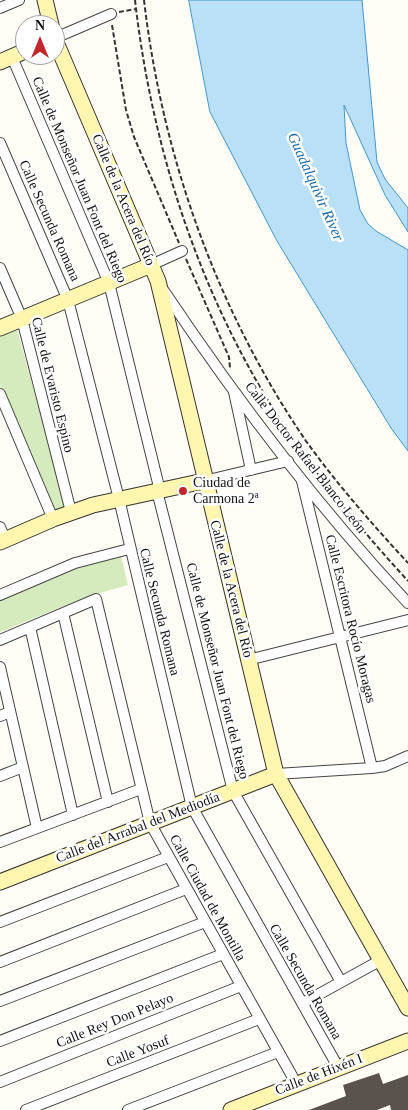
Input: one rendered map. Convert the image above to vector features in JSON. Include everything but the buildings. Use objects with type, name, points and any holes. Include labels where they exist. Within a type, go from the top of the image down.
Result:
[{"type":"street","points":[[0,8],[19,0]]},
{"type":"street","points":[[45,0],[49,15]]},
{"type":"street","points":[[65,34],[110,14]]},
{"type":"street","name":"Calle de Monseñor Juan Font del Riego","points":[[12,56],[109,283],[233,791],[341,982]]},
{"type":"street","name":"Calle de la Acera del Río","points":[[65,63],[158,282],[204,481],[276,774],[408,1008]]},
{"type":"street","name":"Calle Secunda Romana","points":[[0,143],[68,300],[119,499],[129,548],[192,808],[338,1067]]},
{"type":"street","points":[[0,328],[182,251]]},
{"type":"street","name":"Calle de Evaristo Espino","points":[[0,268],[22,319],[70,512]]},
{"type":"street","name":"Calle Doctor Rafael Blanco León","points":[[158,282],[187,326],[288,461],[369,560],[408,603]]},
{"type":"street","points":[[170,333],[182,326],[187,326]]},
{"type":"street","points":[[233,388],[250,470]]},
{"type":"street","points":[[0,394],[53,519]]},
{"type":"street","points":[[2,536],[70,512],[119,499],[288,461]]},
{"type":"street","name":"Calle Escritora Rocío Moragas","points":[[301,477],[372,768]]},
{"type":"street","points":[[0,595],[75,563],[129,548]]},
{"type":"street","name":"Calle Ciudad de Montilla","points":[[63,613],[96,599],[150,823],[296,1083]]},
{"type":"street","points":[[0,640],[63,613],[108,802]]},
{"type":"street","points":[[248,660],[408,620]]},
{"type":"street","points":[[30,627],[74,815]]},
{"type":"street","points":[[0,667],[38,828]]},
{"type":"street","points":[[0,716],[10,712]]},
{"type":"street","points":[[276,774],[372,768],[385,766],[408,756]]},
{"type":"street","points":[[0,776],[23,768]]},
{"type":"street","name":"Calle del Arrabal del Mediodía","points":[[0,882],[276,774]]},
{"type":"street","points":[[0,842],[141,789]]},
{"type":"street","points":[[0,922],[168,857]]},
{"type":"street","points":[[0,962],[186,889]]},
{"type":"street","points":[[0,1001],[205,922]]},
{"type":"street","points":[[0,1041],[223,954]]},
{"type":"street","points":[[302,1003],[381,960]]},
{"type":"street","name":"Calle Rey Don Pelayo","points":[[0,1082],[241,986]]},
{"type":"street","name":"Calle Yosuf","points":[[26,1110],[259,1019]]},
{"type":"street","name":"Calle de Hixén I","points":[[230,1110],[408,1041]]},
{"type":"street","points":[[128,1110],[278,1052]]},
{"type":"path","points":[[135,0],[148,84],[168,172],[187,230],[245,361],[295,442],[345,510],[408,581]]},
{"type":"path","points":[[144,0],[155,74],[181,177],[232,312],[261,366],[306,441],[356,506],[408,563]]},
{"type":"path","points":[[136,9],[110,14],[126,110],[134,137],[229,358],[233,388]]},
{"type":"green space","points":[[16,325],[66,509],[50,514],[0,385],[0,331]]},
{"type":"green space","points":[[121,556],[128,585],[83,598],[0,632],[0,601],[77,567]]},
{"type":"water","name":"Guadalquivir River","points":[[189,0],[362,0],[377,162],[385,179],[408,208],[408,232],[385,195],[344,105],[346,143],[360,210],[368,224],[376,231],[408,250],[408,451],[391,428],[277,241],[210,112]]},
{"type":"place","name":"Ciudad de Carmona 2ª","points":[[183,491]]}]
